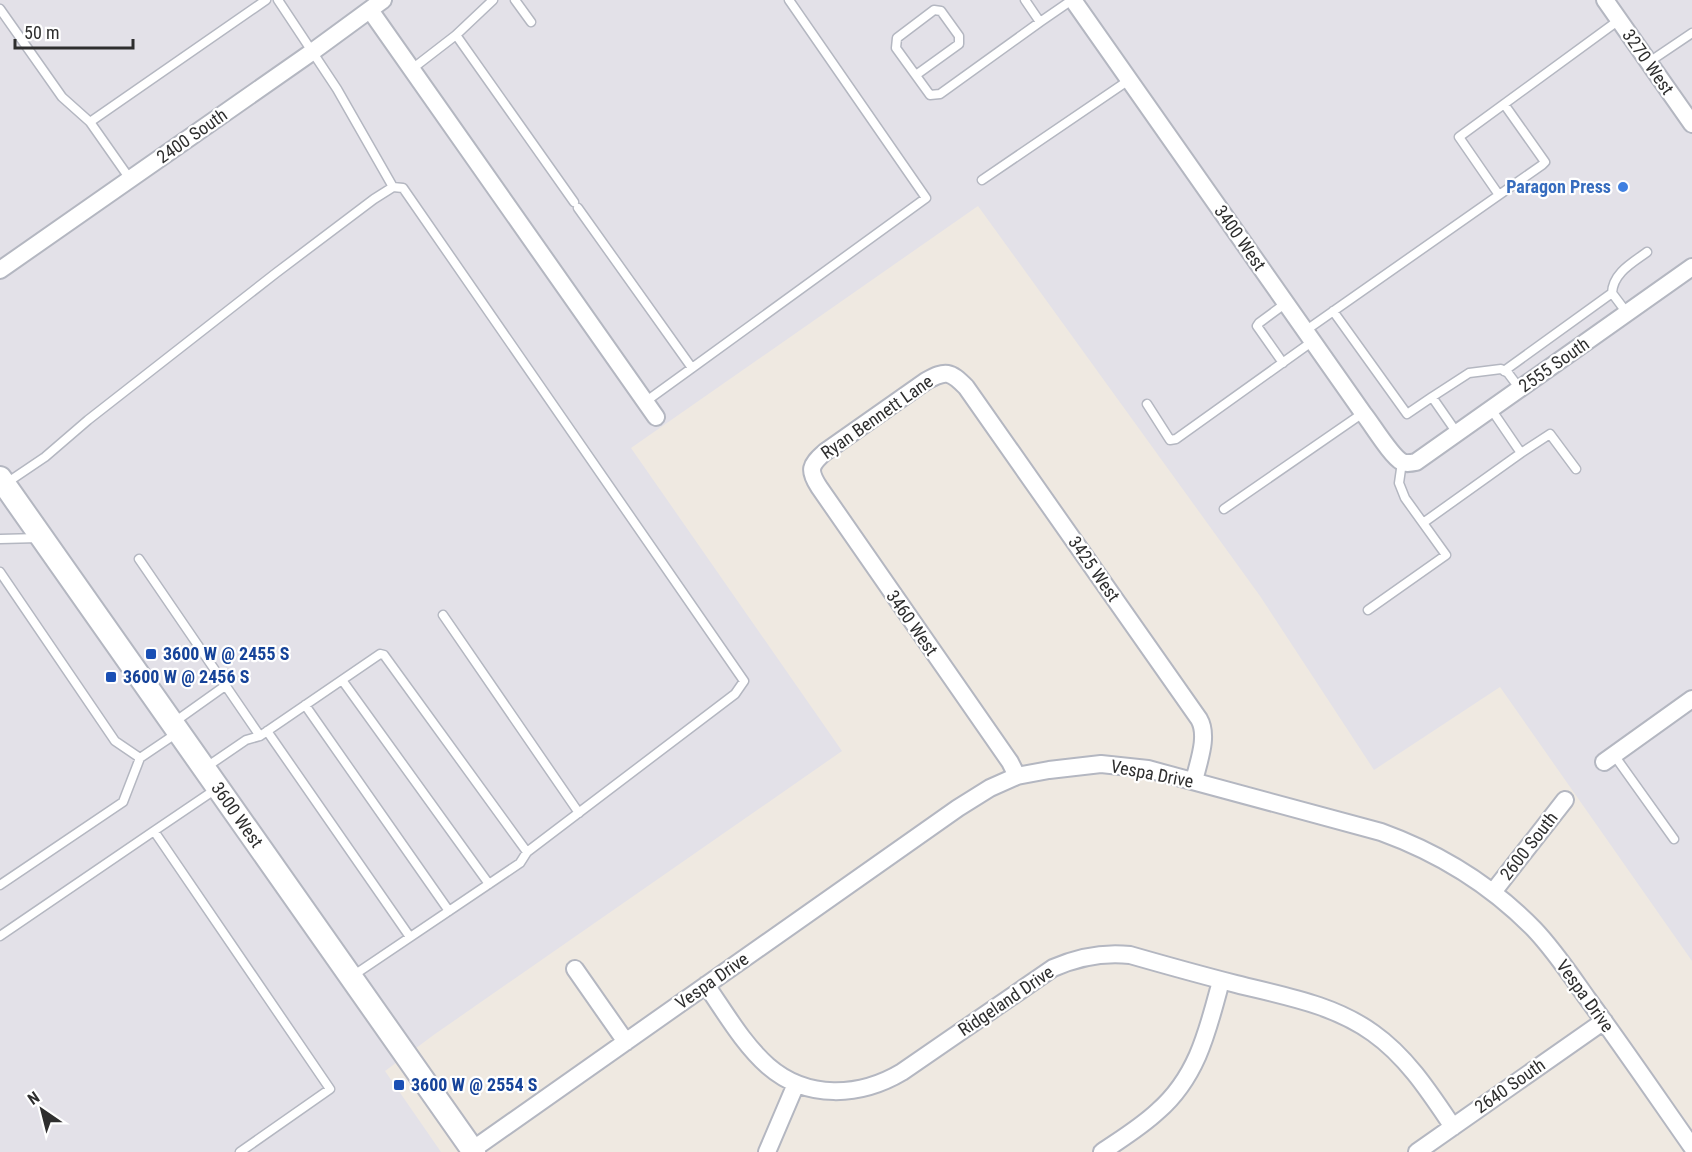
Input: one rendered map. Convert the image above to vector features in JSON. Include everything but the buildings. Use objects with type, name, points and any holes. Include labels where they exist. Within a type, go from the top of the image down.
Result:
[{"type":"street","name":"3400 West","points":[[1073,0],[1363,413],[1395,456],[1409,462]]},
{"type":"street","name":"3270 West","points":[[1605,0],[1692,124]]},
{"type":"street","name":"2400 South","points":[[0,270],[376,5]]},
{"type":"street","points":[[376,5],[411,69],[656,417]]},
{"type":"street","name":"2555 South","points":[[1409,462],[1457,433],[1692,267]]},
{"type":"street","name":"Ryan Bennett Lane","points":[[811,468],[825,452],[926,381],[948,372]]},
{"type":"street","name":"3425 West","points":[[948,372],[966,387],[1200,719],[1203,739],[1194,781]]},
{"type":"street","name":"3460 West","points":[[811,468],[819,488],[1017,776]]},
{"type":"street","name":"3600 West","points":[[2,481],[351,977],[469,1151]]},
{"type":"street","points":[[1609,758],[1692,699]]},
{"type":"street","name":"Vespa Drive","points":[[469,1151],[958,808],[990,788],[1017,776],[1101,764],[1148,769],[1390,835],[1454,865],[1493,892],[1547,944],[1692,1147]]},
{"type":"street","name":"2600 South","points":[[1493,892],[1565,800]]},
{"type":"street","name":"Ridgeland Drive","points":[[706,985],[756,1054],[769,1067],[796,1084],[836,1092],[853,1091],[887,1081],[902,1072],[1040,976],[1068,961],[1086,956],[1116,954],[1130,956],[1318,1005],[1357,1023],[1374,1034],[1406,1063],[1453,1127]]},
{"type":"street","points":[[575,969],[626,1042]]},
{"type":"street","points":[[1102,1152],[1160,1110],[1186,1079],[1205,1041],[1221,981]]},
{"type":"street","name":"2640 South","points":[[1417,1152],[1604,1021]]},
{"type":"street","points":[[766,1152],[796,1084]]},
{"type":"lane","points":[[90,122],[266,0]]},
{"type":"lane","points":[[278,0],[338,89],[393,187]]},
{"type":"lane","points":[[411,69],[456,35],[493,0]]},
{"type":"lane","points":[[515,0],[531,22]]},
{"type":"lane","points":[[645,402],[926,198],[789,0]]},
{"type":"lane","points":[[1024,0],[1040,22]]},
{"type":"lane","points":[[916,75],[959,44],[959,36],[940,11],[934,10],[897,38],[896,48],[930,95],[940,94],[1073,0]]},
{"type":"lane","points":[[0,9],[62,97],[90,122],[130,179]]},
{"type":"lane","points":[[1499,195],[1459,137],[1619,20]]},
{"type":"lane","points":[[1648,63],[1692,33]]},
{"type":"lane","points":[[456,35],[692,368]]},
{"type":"lane","points":[[982,180],[1129,80]]},
{"type":"lane","points":[[1147,404],[1170,440],[1176,439],[1282,363],[1333,311],[1542,165],[1545,162],[1504,104]]},
{"type":"lane","points":[[2,481],[45,457],[88,420],[374,199],[393,187],[404,188],[744,681],[735,694],[527,852],[520,862],[351,977]]},
{"type":"lane","points":[[1504,371],[1612,293],[1615,281],[1620,274],[1647,252]]},
{"type":"lane","points":[[1612,293],[1627,313]]},
{"type":"lane","points":[[1282,363],[1257,326],[1286,303]]},
{"type":"lane","points":[[1333,311],[1407,414],[1469,373],[1501,369],[1520,389]]},
{"type":"lane","points":[[1432,397],[1457,433]]},
{"type":"lane","points":[[1491,409],[1521,453]]},
{"type":"lane","points":[[1224,509],[1363,413]]},
{"type":"lane","points":[[1423,523],[1550,434],[1576,469]]},
{"type":"lane","points":[[1368,610],[1446,555],[1405,498],[1399,483],[1409,462]]},
{"type":"lane","points":[[0,539],[42,537]]},
{"type":"lane","points":[[139,559],[225,686],[263,734],[410,937]]},
{"type":"lane","points":[[0,572],[115,741],[140,758]]},
{"type":"lane","points":[[443,615],[579,813]]},
{"type":"lane","points":[[205,769],[246,740],[263,734],[380,654],[384,655],[527,852]]},
{"type":"lane","points":[[342,680],[489,884]]},
{"type":"lane","points":[[0,885],[123,802],[140,758],[225,686]]},
{"type":"lane","points":[[305,705],[449,911]]},
{"type":"lane","points":[[1609,758],[1674,839]]},
{"type":"lane","points":[[0,936],[218,787]]},
{"type":"lane","points":[[154,831],[330,1089],[240,1152]]},
{"type":"shaded area","points":[[0,0],[1692,0],[1692,961],[1500,687],[1374,770],[1260,596],[978,206],[631,448],[842,751],[385,1071],[441,1152],[0,1152]]},
{"type":"place","name":"Paragon Press","points":[[1623,187]]},
{"type":"place","name":"3600 W @ 2455 S","points":[[151,654]]},
{"type":"place","name":"3600 W @ 2456 S","points":[[111,677]]},
{"type":"place","name":"3600 W @ 2554 S","points":[[399,1085]]}]
